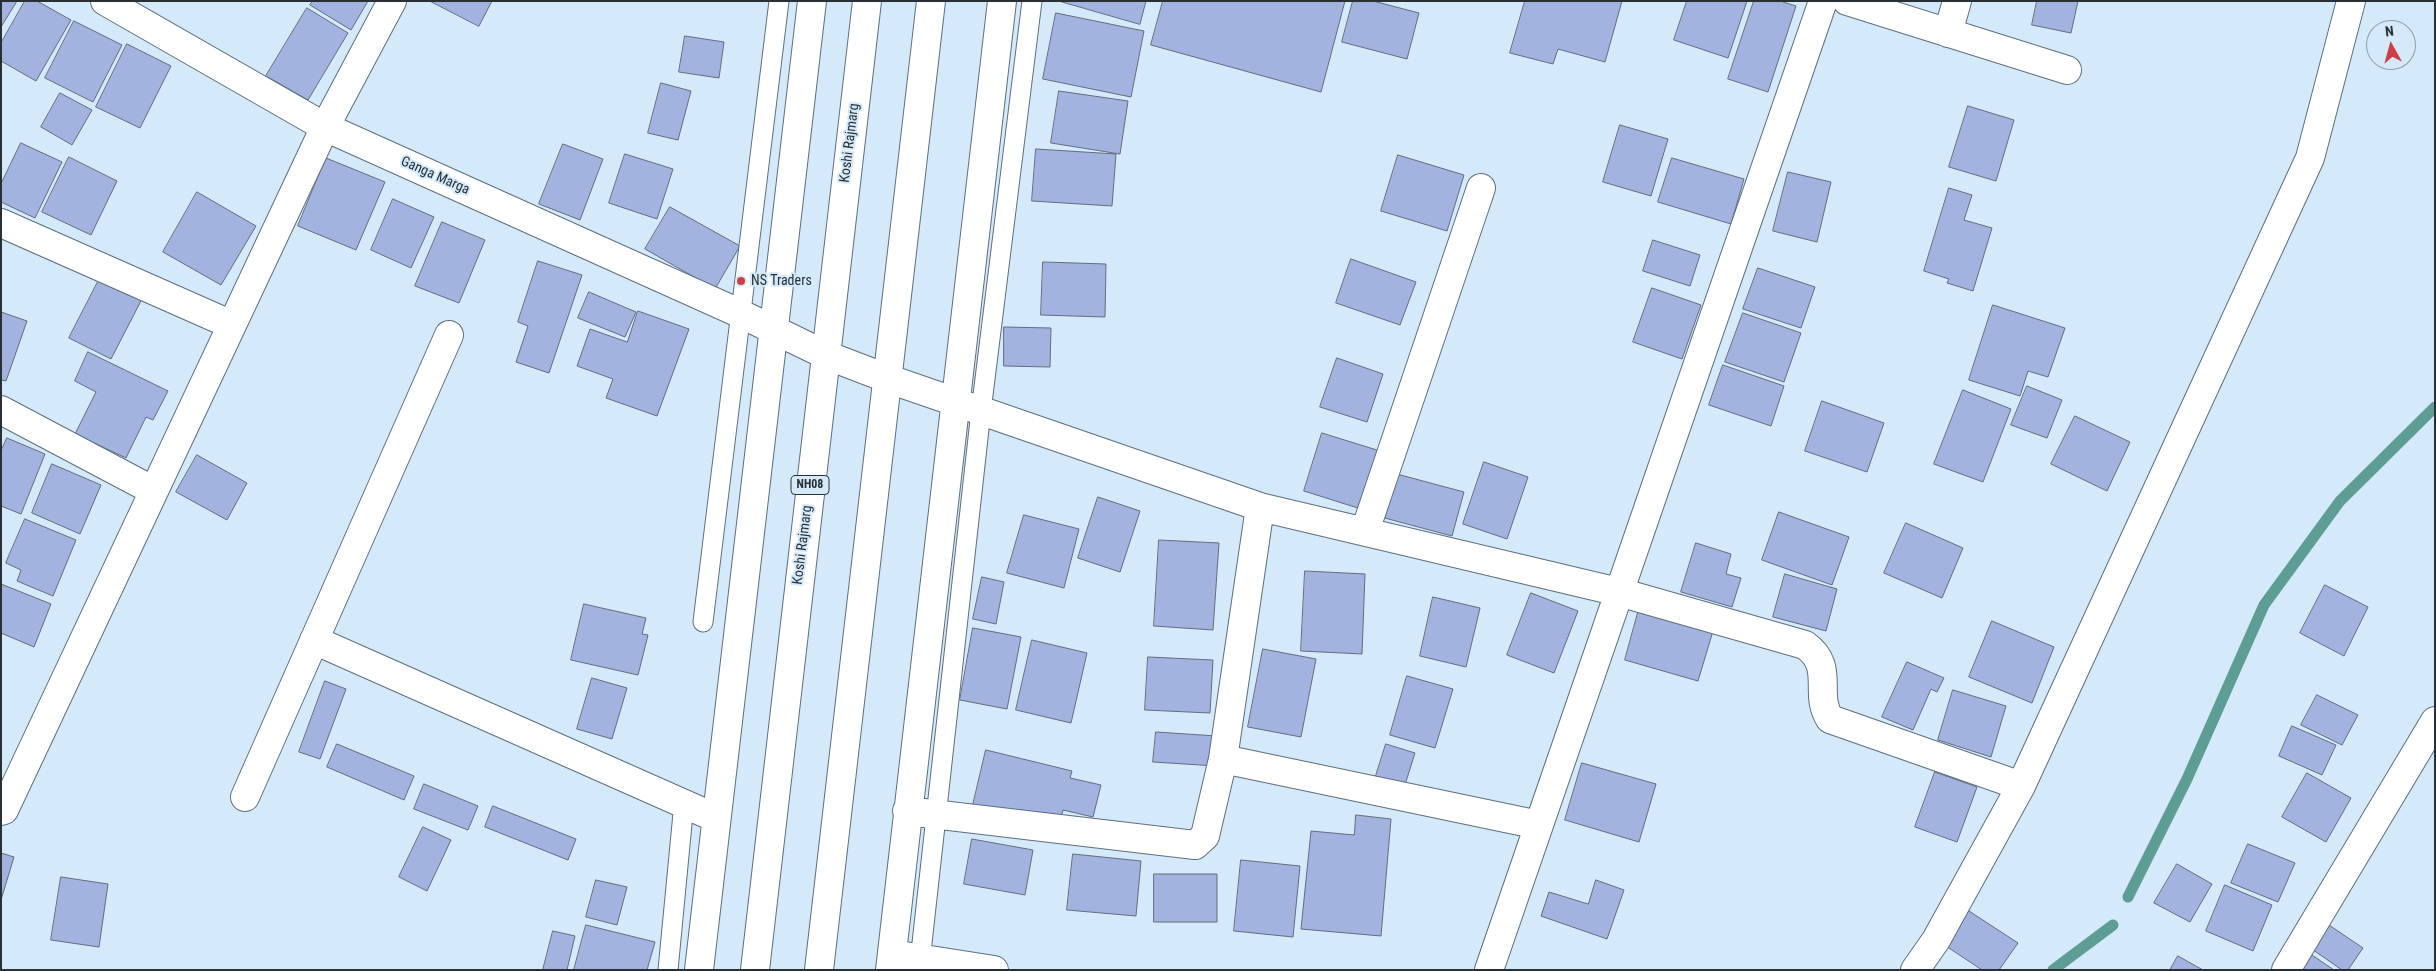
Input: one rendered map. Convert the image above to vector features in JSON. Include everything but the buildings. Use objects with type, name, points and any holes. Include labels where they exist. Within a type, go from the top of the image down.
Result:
[{"type":"street","name":"Ganga Marga","points":[[105,1],[324,127],[739,313],[826,355],[886,378],[1260,506],[1618,592],[1805,645],[1815,653],[1821,662],[1823,672],[1823,708],[1830,719],[2021,786]]},
{"type":"street","points":[[1,811],[4,810],[324,127],[392,1]]},
{"type":"street","points":[[699,970],[775,332],[812,1]]},
{"type":"street","name":"Koshi Rajmarg","points":[[754,970],[867,1]]},
{"type":"street","points":[[819,970],[931,1]]},
{"type":"street","points":[[994,970],[891,962],[1002,1]]},
{"type":"street","points":[[1489,970],[1823,1]]},
{"type":"street","points":[[1847,1],[2067,70]]},
{"type":"street","points":[[1948,33],[1957,1]]},
{"type":"street","points":[[1915,970],[1936,940],[2021,786],[2310,158],[2352,1]]},
{"type":"street","points":[[1365,531],[1481,188]]},
{"type":"street","points":[[1,223],[232,325]]},
{"type":"street","points":[[245,797],[449,335]]},
{"type":"street","points":[[1,410],[154,491]]},
{"type":"street","points":[[907,811],[1195,845],[1205,836],[1223,759],[1260,506]]},
{"type":"street","points":[[314,640],[716,818]]},
{"type":"street","points":[[2286,970],[2435,720]]},
{"type":"street","points":[[1223,759],[1539,824]]},
{"type":"lane","points":[[704,622],[739,313],[778,1]]},
{"type":"lane","points":[[920,964],[981,411],[1032,1]]},
{"type":"lane","points":[[668,970],[684,803]]},
{"type":"waterway","points":[[2128,897],[2187,779],[2264,605],[2340,501],[2435,407]]},
{"type":"waterway","points":[[2053,970],[2113,925]]},
{"type":"place","name":"NS Traders","points":[[741,281]]}]
